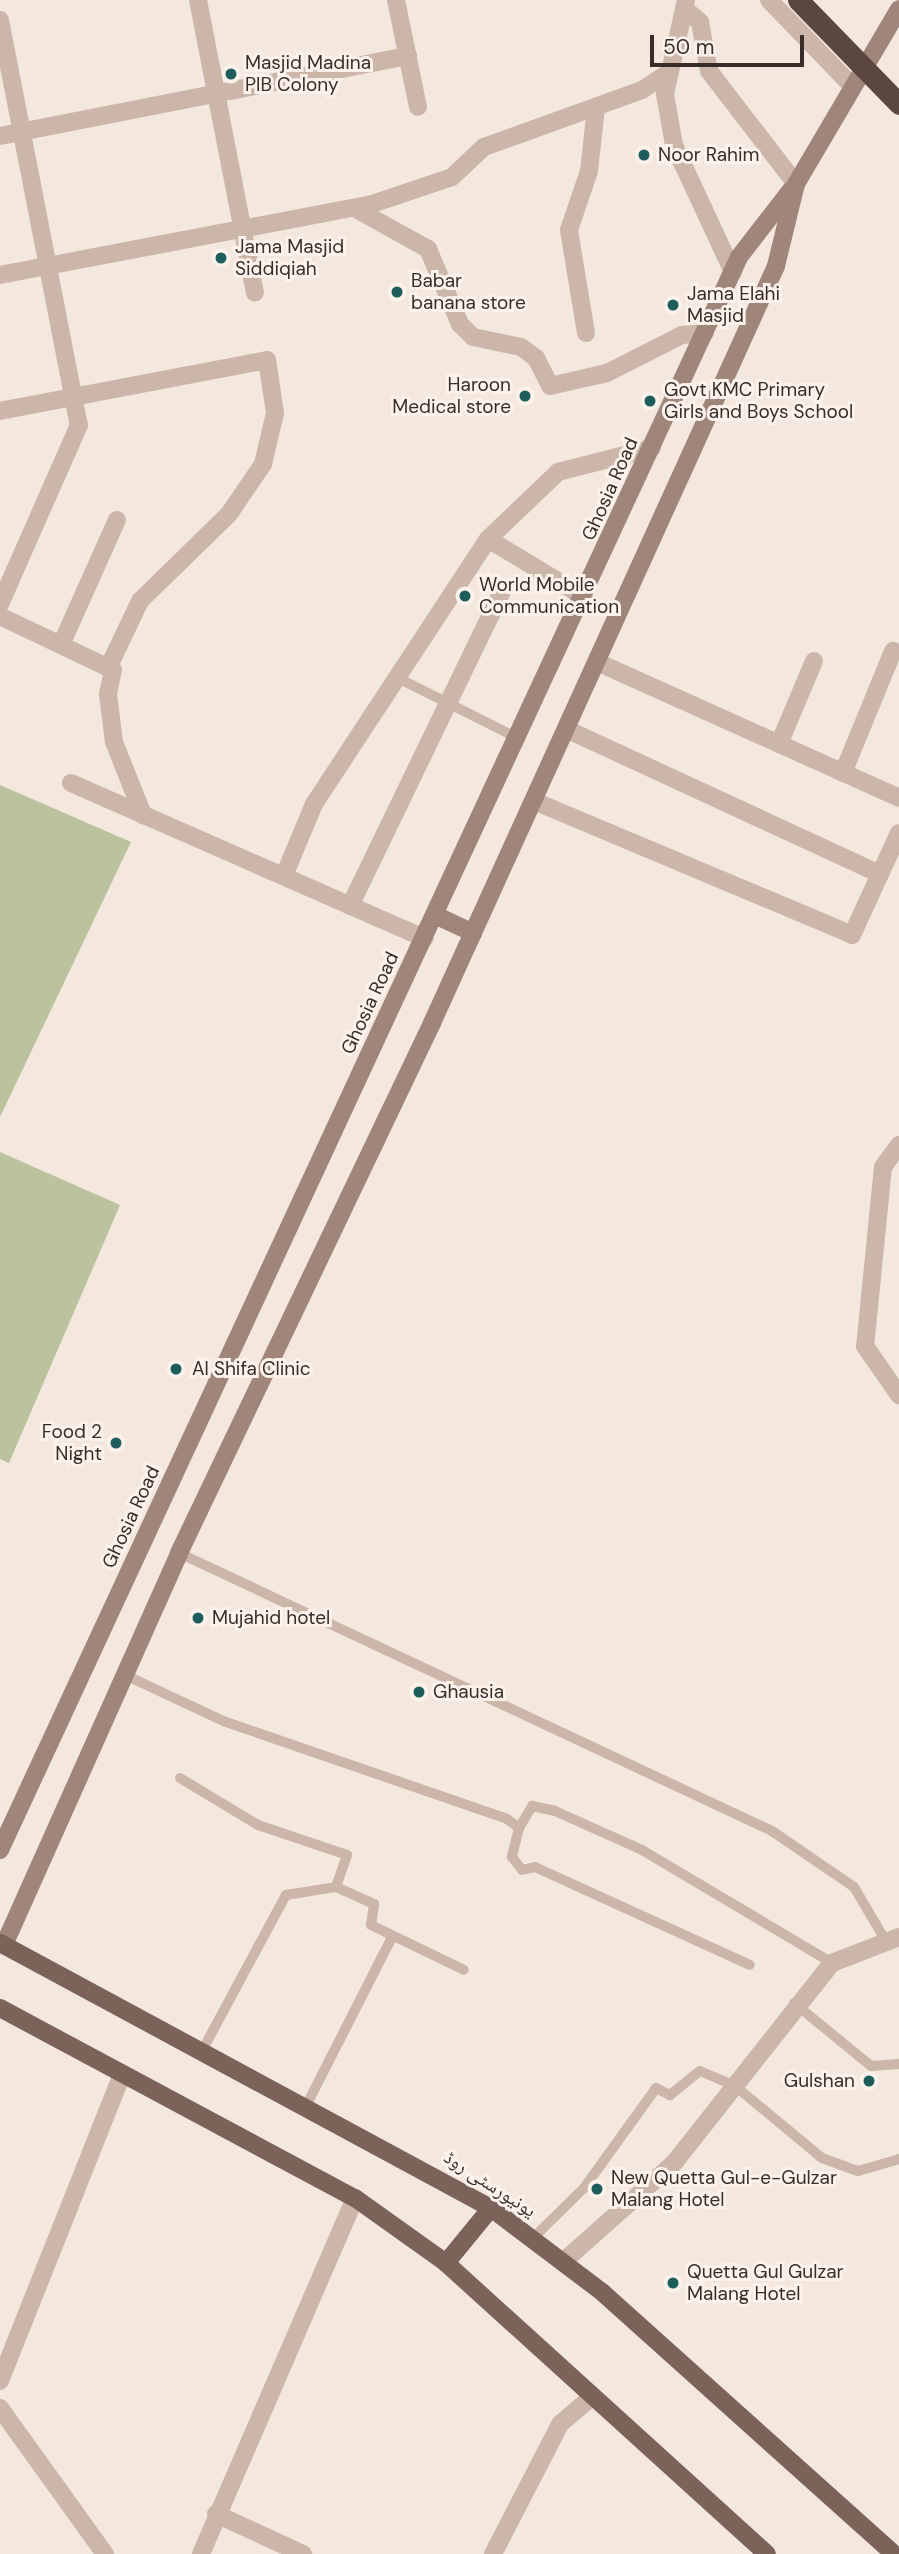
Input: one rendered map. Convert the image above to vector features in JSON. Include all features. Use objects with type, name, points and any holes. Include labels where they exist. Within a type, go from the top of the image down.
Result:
[{"type":"highway","points":[[798,0],[899,104]]},
{"type":"main road","points":[[2,1944],[179,1553],[534,801],[776,266],[796,184],[899,9]]},
{"type":"main road","name":"Ghosia Road","points":[[0,1850],[424,938],[437,916],[520,739],[733,272],[796,184]]},
{"type":"main road","points":[[437,916],[473,933]]},
{"type":"main road","name":"یونیورسٹی روڈ","points":[[2,1944],[307,2104],[491,2208],[534,2237],[894,2554]]},
{"type":"main road","points":[[0,2008],[355,2198],[446,2263],[767,2554]]},
{"type":"main road","points":[[446,2263],[491,2208]]},
{"type":"street","points":[[198,0],[255,293]]},
{"type":"street","points":[[396,0],[418,107]]},
{"type":"street","points":[[769,0],[855,81]]},
{"type":"street","points":[[687,5],[665,75],[674,145],[733,272]]},
{"type":"street","points":[[687,5],[699,22],[709,71],[796,184]]},
{"type":"street","points":[[0,20],[79,425],[0,604]]},
{"type":"street","points":[[0,136],[408,56]]},
{"type":"street","points":[[0,275],[354,208],[452,177],[484,146],[596,108],[665,75]]},
{"type":"street","points":[[586,333],[569,230],[589,172],[596,108]]},
{"type":"street","points":[[354,208],[428,249],[460,324],[473,337],[521,347],[536,358],[550,387],[607,373],[682,335],[705,332]]},
{"type":"street","points":[[0,411],[267,360],[275,413],[263,464],[229,514],[140,601],[108,667]]},
{"type":"street","points":[[284,876],[314,804],[394,676],[488,539],[558,472],[652,449]]},
{"type":"street","points":[[61,645],[117,520]]},
{"type":"street","points":[[488,539],[584,597]]},
{"type":"street","points":[[350,906],[446,702],[501,593]]},
{"type":"street","points":[[0,616],[113,670],[108,694],[114,742],[143,815]]},
{"type":"street","points":[[843,773],[893,651]]},
{"type":"street","points":[[597,662],[899,798]]},
{"type":"street","points":[[779,744],[814,662]]},
{"type":"street","points":[[566,729],[880,874]]},
{"type":"street","points":[[71,783],[424,938]]},
{"type":"street","points":[[534,801],[852,935],[899,833]]},
{"type":"street","points":[[899,1145],[883,1167],[864,1346],[899,1395]]},
{"type":"street","points":[[564,2261],[674,2163],[735,2086],[794,2003],[832,1963],[893,1940]]},
{"type":"street","points":[[0,2381],[122,2075]]},
{"type":"street","points":[[201,2554],[216,2514],[355,2198]]},
{"type":"street","points":[[493,2554],[560,2424],[593,2396]]},
{"type":"street","points":[[0,2408],[105,2554]]},
{"type":"street","points":[[216,2514],[303,2554]]},
{"type":"lane","points":[[394,676],[520,739]]},
{"type":"lane","points":[[179,1553],[772,1831],[854,1887],[893,1940]]},
{"type":"lane","points":[[125,1675],[226,1722],[519,1828]]},
{"type":"lane","points":[[180,1778],[258,1825],[347,1855],[336,1887]]},
{"type":"lane","points":[[750,1965],[535,1867],[522,1870],[512,1857],[519,1828],[532,1806],[555,1811],[642,1850],[832,1963]]},
{"type":"lane","points":[[203,2049],[282,1899],[336,1887],[374,1904],[370,1925],[464,1970]]},
{"type":"lane","points":[[307,2104],[392,1937]]},
{"type":"lane","points":[[794,2003],[871,2066],[899,2064]]},
{"type":"lane","points":[[534,2237],[583,2188],[656,2088],[670,2095],[700,2071],[735,2086],[822,2158],[858,2171],[899,2159]]},
{"type":"green space","points":[[0,785],[131,842],[0,1117]]},
{"type":"green space","points":[[0,1152],[120,1205],[9,1463],[0,1459]]},
{"type":"place","name":"Masjid Madina PIB Colony","points":[[231,74]]},
{"type":"place","name":"Noor Rahim","points":[[644,155]]},
{"type":"place","name":"Jama Masjid Siddiqiah","points":[[221,258]]},
{"type":"place","name":"Babar banana store","points":[[397,292]]},
{"type":"place","name":"Jama Elahi Masjid","points":[[673,305]]},
{"type":"place","name":"Haroon Medical store","points":[[525,396]]},
{"type":"place","name":"Govt KMC Primary Girls and Boys School","points":[[650,401]]},
{"type":"place","name":"World Mobile Communication","points":[[465,596]]},
{"type":"place","name":"Al Shifa Clinic","points":[[176,1369]]},
{"type":"place","name":"Food 2 Night","points":[[116,1443]]},
{"type":"place","name":"Mujahid hotel","points":[[198,1618]]},
{"type":"place","name":"Ghausia","points":[[419,1692]]},
{"type":"place","name":"Gulshan","points":[[869,2081]]},
{"type":"place","name":"New Quetta Gul-e-Gulzar Malang Hotel","points":[[597,2189]]},
{"type":"place","name":"Quetta Gul Gulzar Malang Hotel","points":[[673,2283]]}]
